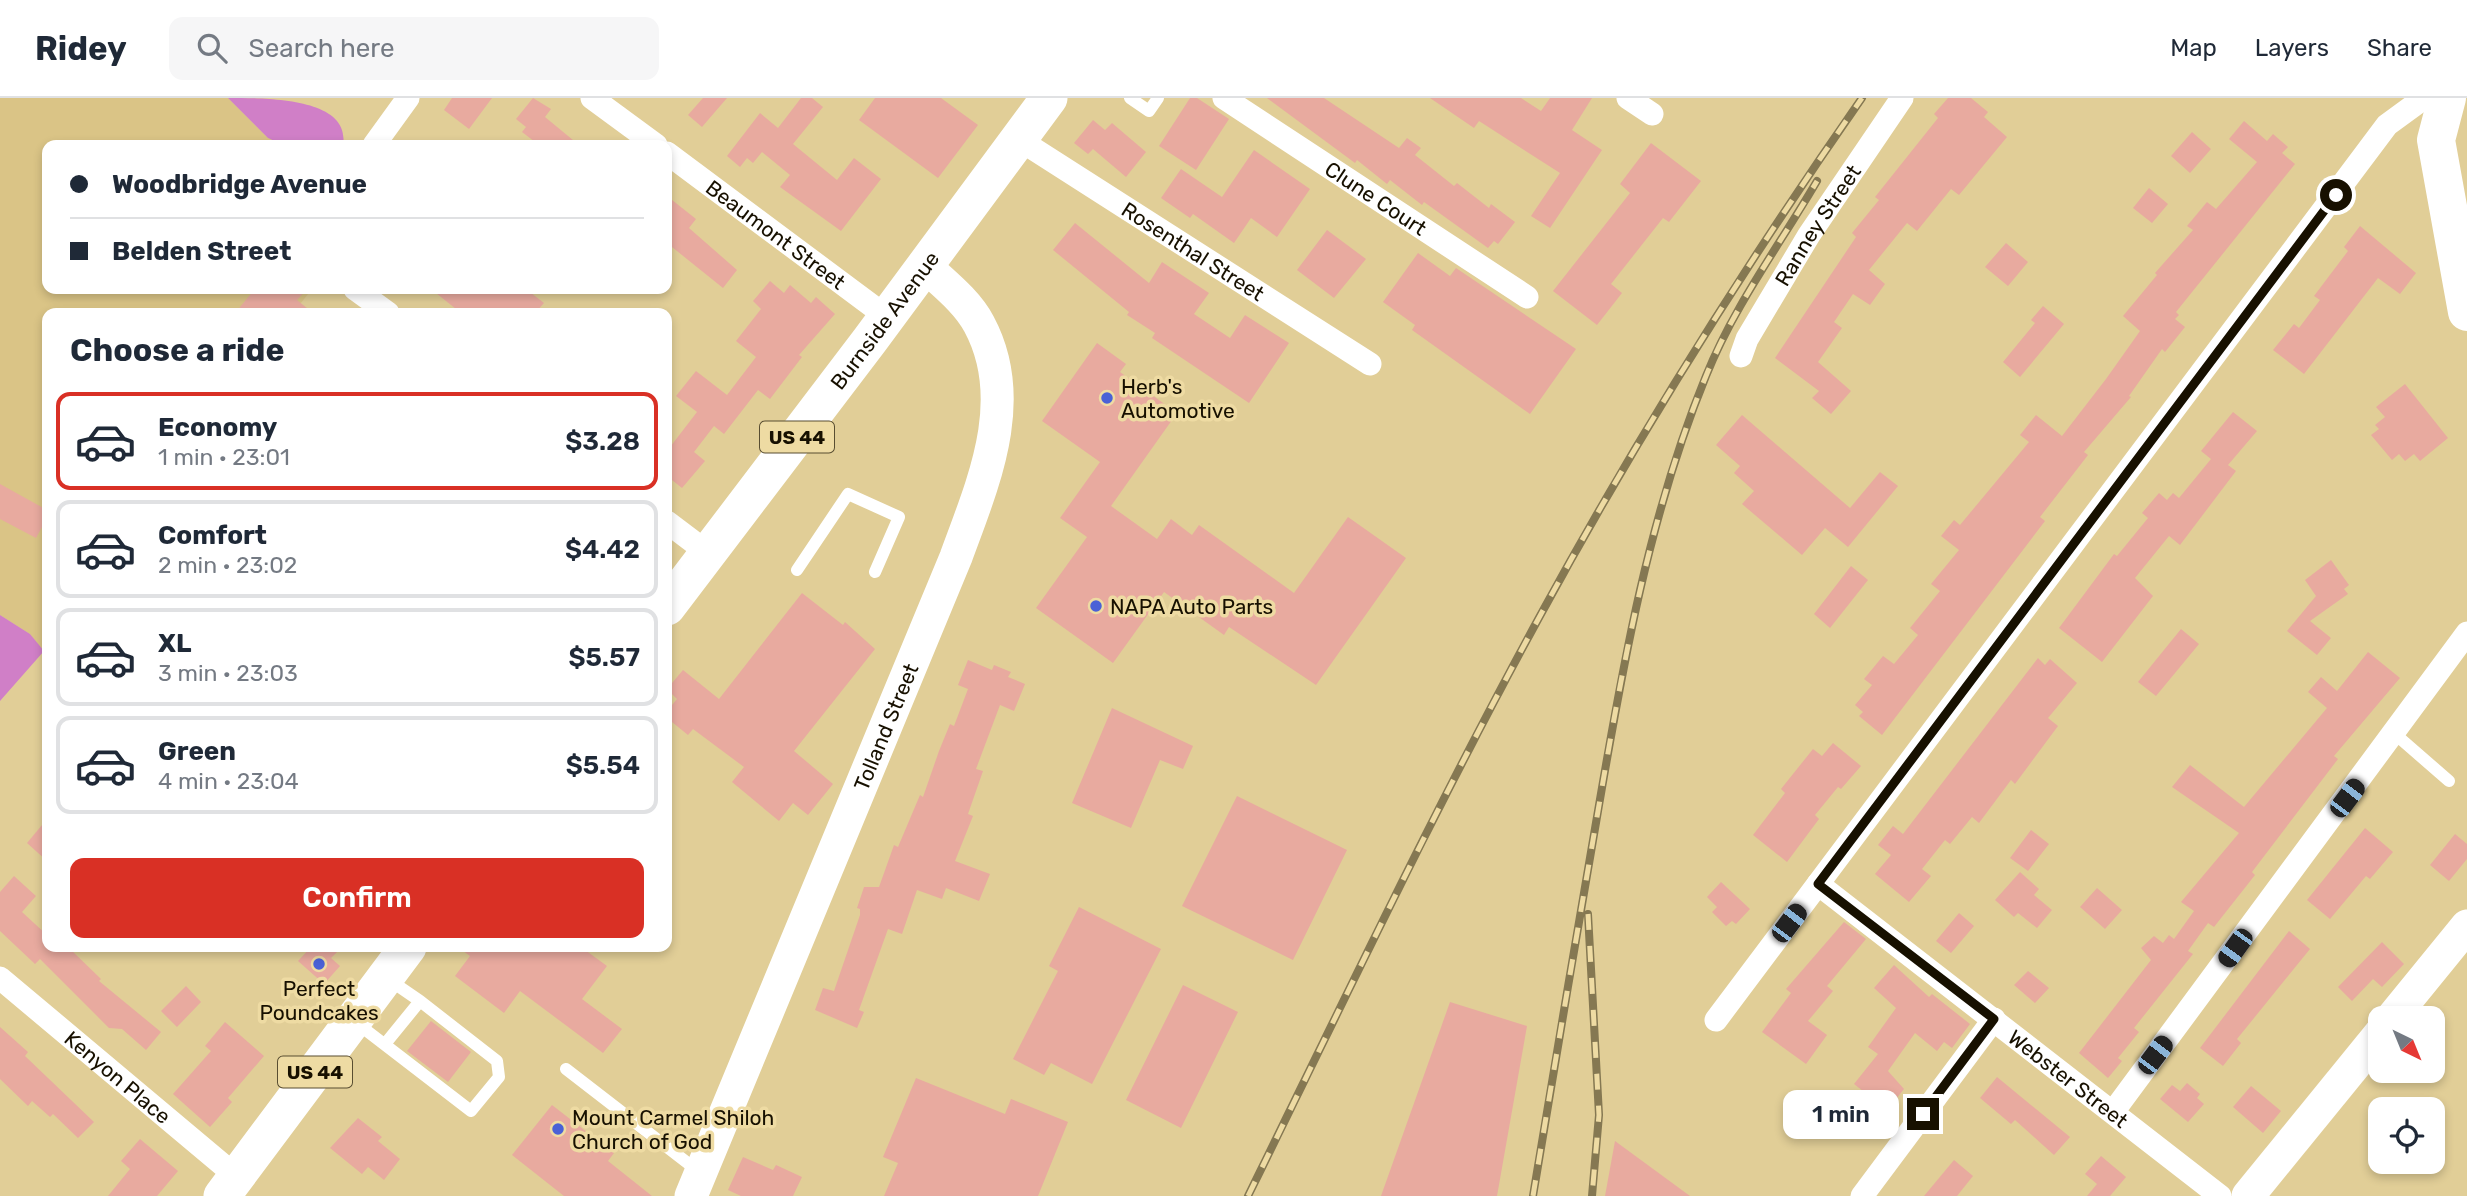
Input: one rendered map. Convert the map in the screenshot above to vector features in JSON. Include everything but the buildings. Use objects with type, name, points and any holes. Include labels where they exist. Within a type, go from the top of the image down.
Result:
[{"type":"highway","points":[[2447,98],[2436,141],[2463,265],[2467,312]]},
{"type":"highway","points":[[2463,98],[2467,104]]},
{"type":"main road","name":"Burnside Avenue","points":[[672,600],[887,317],[1048,98]]},
{"type":"main road","name":"Tolland Street","points":[[696,1185],[956,557],[991,460],[998,412],[993,358],[979,323],[964,304],[924,265]]},
{"type":"main road","points":[[2402,1006],[2467,926]]},
{"type":"main road","name":"US 44","points":[[229,1186],[404,952]]},
{"type":"main road","points":[[2248,1196],[2368,1049]]},
{"type":"street","points":[[378,140],[408,98]]},
{"type":"street","points":[[592,98],[649,140]]},
{"type":"street","name":"Clune Court","points":[[1224,98],[1527,297]]},
{"type":"street","points":[[1628,98],[1652,114]]},
{"type":"street","name":"Ranney Street","points":[[1741,356],[1747,339],[1808,235],[1902,98]]},
{"type":"street","points":[[1716,1020],[2387,125],[2424,98]]},
{"type":"street","name":"Rosenthal Street","points":[[1018,139],[1370,364]]},
{"type":"street","name":"Beaumont Street","points":[[672,157],[887,317]]},
{"type":"street","points":[[362,294],[381,308]]},
{"type":"street","points":[[672,526],[708,553]]},
{"type":"street","points":[[2113,1112],[2395,734],[2467,633]]},
{"type":"street","name":"Webster Street","points":[[1818,884],[2220,1196]]},
{"type":"street","name":"Kenyon Place","points":[[0,978],[229,1186]]},
{"type":"street","points":[[1862,1196],[1994,1019]]},
{"type":"lane","points":[[1130,98],[1149,111],[1158,98]]},
{"type":"lane","points":[[797,570],[848,494],[899,517],[875,572]]},
{"type":"lane","points":[[2395,734],[2449,781]]},
{"type":"lane","points":[[353,1020],[471,1111],[499,1077],[496,1061],[386,977]]},
{"type":"lane","points":[[385,1044],[419,1001]]},
{"type":"lane","points":[[566,1069],[696,1185]]},
{"type":"shaded area","points":[[0,98],[228,98],[272,140],[42,140],[42,294],[308,294],[297,308],[42,308],[42,650],[30,634],[0,615]]},
{"type":"shaded area","points":[[228,98],[284,100],[321,109],[334,118],[342,129],[343,140],[272,140]]},
{"type":"shaded area","points":[[0,615],[30,634],[42,649],[42,653],[0,701]]},
{"type":"railway","points":[[1248,1196],[1428,830],[1502,686],[1578,548],[1694,351],[1862,98]]},
{"type":"railway","points":[[1533,1196],[1617,701],[1653,536],[1686,429],[1717,350],[1743,301],[1817,181]]},
{"type":"railway","points":[[1588,914],[1599,1115],[1592,1196]]},
{"type":"place","name":"Herb's Automotive","points":[[1107,398]]},
{"type":"place","name":"NAPA Auto Parts","points":[[1096,606]]},
{"type":"place","name":"Perfect Poundcakes","points":[[319,964]]},
{"type":"place","name":"Mount Carmel Shiloh Church of God","points":[[558,1129]]},
{"type":"route","points":[[1923,1114],[1994,1019],[1818,884],[2336,195]]}]
